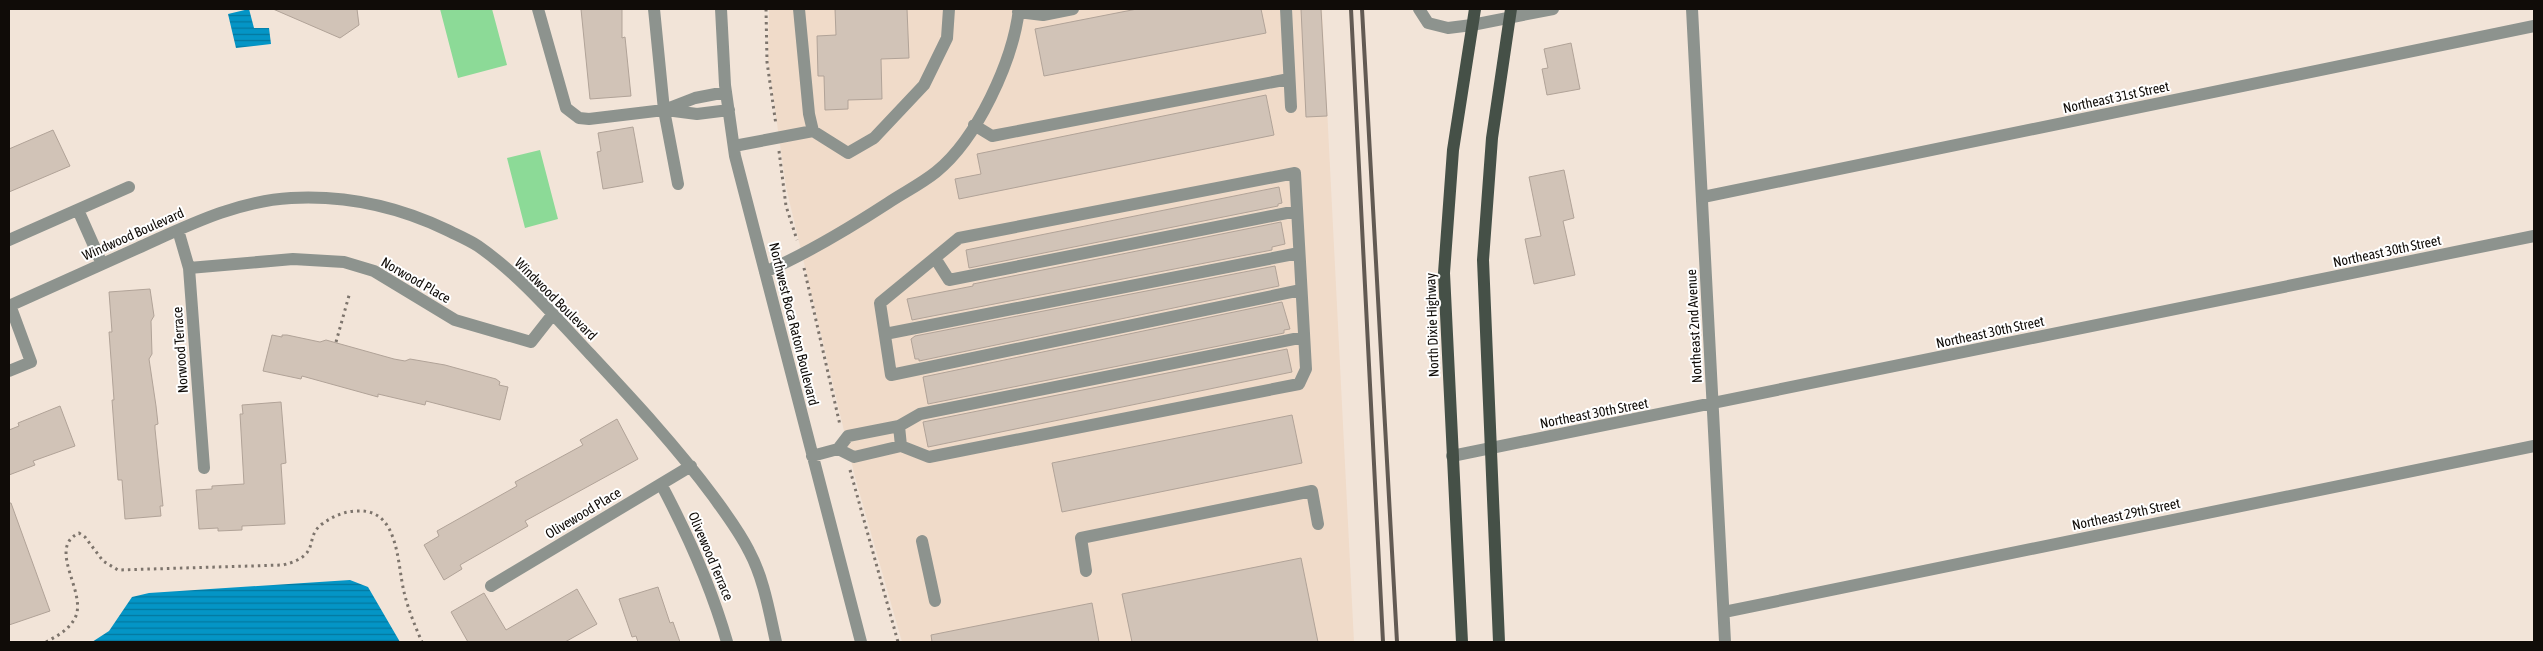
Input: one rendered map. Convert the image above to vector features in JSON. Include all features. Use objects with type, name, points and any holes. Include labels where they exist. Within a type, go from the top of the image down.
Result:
[{"type":"main road","name":"North Dixie Highway","points":[[1462,642],[1444,273],[1453,150],[1475,9]]},
{"type":"main road","points":[[1499,642],[1483,260],[1492,138],[1510,13]]},
{"type":"street","points":[[538,9],[566,108],[579,118],[589,120],[664,110],[695,98],[726,92]]},
{"type":"street","points":[[654,9],[654,27],[664,110],[678,184]]},
{"type":"street","name":"Northwest Boca Raton Boulevard","points":[[720,9],[726,92],[734,146],[861,642]]},
{"type":"street","points":[[799,9],[809,114],[813,131],[848,154],[874,138],[924,85],[947,38],[948,9]]},
{"type":"street","points":[[765,272],[801,256],[936,172],[954,154],[993,94],[1007,60],[1018,10],[1043,14],[1073,9]]},
{"type":"street","points":[[1286,9],[1291,107]]},
{"type":"street","points":[[1419,9],[1423,18],[1433,25],[1448,28],[1472,25],[1510,13],[1553,9]]},
{"type":"street","name":"Northeast 2nd Avenue","points":[[1692,9],[1725,642]]},
{"type":"street","name":"Northeast 31st Street","points":[[1703,196],[2534,26]]},
{"type":"street","points":[[974,125],[992,136],[1289,79]]},
{"type":"street","points":[[664,110],[697,114],[729,110]]},
{"type":"street","points":[[734,146],[813,131]]},
{"type":"street","points":[[843,448],[854,457],[901,446],[929,457],[1299,384],[1306,369],[1295,173],[959,238],[880,303],[891,375],[1301,290]]},
{"type":"street","points":[[9,240],[129,187]]},
{"type":"street","name":"Windwood Boulevard","points":[[9,305],[178,230],[220,213],[253,204],[287,198],[322,197],[356,200],[390,207],[423,219],[477,245],[524,283],[691,466],[729,517],[750,552],[764,589],[776,642]]},
{"type":"street","points":[[78,210],[102,264]]},
{"type":"street","points":[[935,258],[949,280],[1297,211]]},
{"type":"street","name":"Norwood Terrace","points":[[178,230],[189,268],[204,468]]},
{"type":"street","name":"Northeast 30th Street","points":[[1452,456],[2534,236]]},
{"type":"street","points":[[885,334],[1299,253]]},
{"type":"street","name":"Norwood Place","points":[[189,268],[294,259],[344,262],[374,271],[455,320],[530,342],[553,314]]},
{"type":"street","points":[[9,305],[31,362],[9,371]]},
{"type":"street","points":[[843,448],[848,436],[899,426],[920,414],[1304,337]]},
{"type":"street","points":[[899,426],[901,446]]},
{"type":"street","name":"Northeast 29th Street","points":[[1724,612],[2534,446]]},
{"type":"street","points":[[812,456],[843,448]]},
{"type":"street","name":"Olivewood Place","points":[[491,586],[691,466]]},
{"type":"street","name":"Olivewood Terrace","points":[[661,484],[700,563],[713,595],[727,642]]},
{"type":"street","points":[[1086,571],[1081,538],[1302,493],[1312,491],[1318,524]]},
{"type":"street","points":[[922,541],[935,601]]},
{"type":"path","points":[[766,9],[767,62],[786,206],[796,232],[843,448],[898,642]]},
{"type":"path","points":[[336,342],[350,292]]},
{"type":"path","points":[[46,642],[67,628],[76,616],[78,597],[68,565],[66,549],[72,538],[79,533],[85,537],[103,561],[118,570],[283,565],[293,562],[308,552],[312,546],[314,532],[321,524],[348,511],[373,512],[391,530],[399,558],[404,590],[422,642]]},
{"type":"shaded area","points":[[769,9],[1322,9],[1354,642],[902,642],[855,477],[786,187],[768,60]]},
{"type":"green space","points":[[440,9],[492,9],[507,65],[458,78]]},
{"type":"green space","points":[[540,150],[558,219],[525,228],[507,158]]},
{"type":"water","points":[[249,9],[254,28],[269,28],[271,44],[236,48],[228,14]]},
{"type":"water","points":[[350,580],[368,587],[400,642],[92,642],[109,631],[132,597],[149,593]]},
{"type":"building","points":[[273,9],[357,9],[359,25],[340,38]]},
{"type":"building","points":[[581,9],[622,9],[622,38],[625,37],[631,96],[590,99]]},
{"type":"building","points":[[835,9],[907,9],[909,58],[881,59],[882,99],[848,100],[848,109],[825,110],[824,76],[818,76],[817,36],[836,35]]},
{"type":"building","points":[[1137,9],[1261,9],[1266,33],[1044,76],[1035,29]]},
{"type":"building","points":[[1301,9],[1321,9],[1327,116],[1306,117]]},
{"type":"building","points":[[1571,43],[1580,89],[1547,95],[1542,69],[1548,68],[1544,49]]},
{"type":"building","points":[[1266,95],[1274,135],[959,199],[955,179],[981,174],[977,154]]},
{"type":"building","points":[[633,127],[643,182],[603,189],[597,152],[601,151],[598,133]]},
{"type":"building","points":[[53,130],[70,166],[9,192],[9,149]]},
{"type":"building","points":[[1564,170],[1574,218],[1563,221],[1575,275],[1534,284],[1525,239],[1541,236],[1529,177]]},
{"type":"building","points":[[1279,187],[1282,203],[1278,204],[1278,206],[969,268],[966,250]]},
{"type":"building","points":[[1281,222],[1285,244],[1272,247],[1272,250],[912,320],[907,299],[973,286],[973,284]]},
{"type":"building","points":[[1275,266],[1279,286],[919,361],[919,359],[915,359],[911,339],[915,336]]},
{"type":"building","points":[[150,289],[154,316],[151,321],[152,354],[149,359],[158,424],[155,425],[155,429],[163,506],[160,506],[161,516],[125,519],[122,480],[118,480],[112,400],[114,400],[109,332],[112,332],[109,292]]},
{"type":"building","points":[[1282,302],[1290,329],[1284,330],[1284,333],[928,404],[923,377]]},
{"type":"building","points":[[272,335],[282,337],[282,335],[287,335],[320,342],[326,340],[394,359],[405,361],[410,359],[445,365],[496,379],[500,382],[499,385],[508,387],[500,420],[426,401],[425,405],[378,394],[378,397],[302,376],[301,379],[263,371]]},
{"type":"building","points":[[1287,349],[1292,372],[928,447],[923,422]]},
{"type":"building","points":[[281,402],[286,463],[281,464],[285,524],[242,526],[242,530],[218,531],[218,528],[199,529],[196,490],[212,489],[212,486],[244,484],[240,414],[243,414],[242,405]]},
{"type":"building","points":[[60,406],[75,446],[33,461],[35,465],[9,475],[9,430],[19,426],[18,423]]},
{"type":"building","points":[[1292,415],[1302,463],[1062,512],[1052,463]]},
{"type":"building","points":[[617,419],[638,459],[525,521],[528,526],[460,565],[462,569],[444,580],[424,545],[439,536],[437,531],[517,486],[515,482],[583,445],[580,440]]},
{"type":"building","points":[[9,503],[11,503],[50,611],[9,625]]},
{"type":"building","points":[[1301,558],[1318,642],[1132,642],[1122,594]]},
{"type":"building","points":[[658,587],[670,623],[673,622],[680,642],[638,642],[636,636],[632,637],[619,599]]},
{"type":"building","points":[[577,589],[597,624],[565,642],[468,642],[451,612],[484,593],[506,630]]},
{"type":"building","points":[[1092,603],[1099,642],[932,642],[931,635]]},
{"type":"railway","points":[[1351,9],[1383,642]]},
{"type":"railway","points":[[1362,9],[1397,642]]}]
